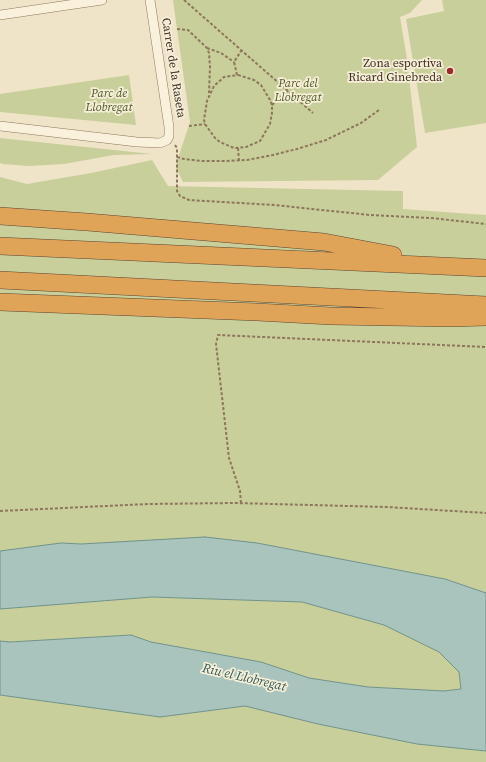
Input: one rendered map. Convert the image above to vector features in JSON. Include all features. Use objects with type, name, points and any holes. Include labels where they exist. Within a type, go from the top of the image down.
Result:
[{"type":"highway","points":[[0,207],[88,222]]},
{"type":"highway","points":[[0,216],[324,242],[440,265]]},
{"type":"highway","points":[[0,246],[486,268]]},
{"type":"highway","points":[[0,280],[486,305]]},
{"type":"highway","points":[[0,302],[331,316],[450,318],[486,316]]},
{"type":"street","points":[[0,15],[102,0]]},
{"type":"street","name":"Carrer de la Raseta","points":[[0,126],[137,142],[160,143],[167,140],[169,136],[169,127],[150,0]]},
{"type":"path","points":[[184,0],[313,113]]},
{"type":"path","points":[[177,29],[188,30],[206,47],[228,57],[234,62],[237,75]]},
{"type":"path","points":[[206,47],[210,60],[209,94]]},
{"type":"path","points":[[234,62],[241,51]]},
{"type":"path","points":[[237,75],[249,77],[258,82],[264,89],[272,105],[270,124],[260,141],[246,147],[234,148],[220,142],[215,138],[205,124],[205,105],[209,94],[214,86],[224,77],[237,75]]},
{"type":"path","points":[[272,105],[288,91]]},
{"type":"path","points":[[379,110],[361,123],[321,141],[297,149],[239,161],[184,160],[177,157],[177,191],[180,196],[189,200],[197,201],[274,205],[370,215],[431,218],[486,224]]},
{"type":"path","points":[[189,126],[205,124]]},
{"type":"path","points":[[238,147],[239,161]]},
{"type":"path","points":[[241,503],[240,491],[229,458],[216,344],[218,335],[486,347]]},
{"type":"path","points":[[0,511],[148,504],[241,503],[372,506],[486,514]]},
{"type":"green space","name":"Parc del Llobregat","points":[[173,0],[422,0],[410,13],[400,17],[407,59],[417,147],[378,180],[183,182],[176,168],[190,122]]},
{"type":"green space","name":"Zona esportiva Ricard Ginebreda","points":[[442,0],[486,0],[486,123],[425,133],[406,19],[444,11]]},
{"type":"green space","name":"Parc de Llobregat","points":[[129,75],[136,125],[0,112],[0,94]]},
{"type":"green space","points":[[0,138],[152,154],[114,155],[64,164],[29,166],[3,164],[0,163]]},
{"type":"green space","points":[[152,160],[168,186],[403,191],[403,209],[486,215],[486,593],[445,579],[257,543],[61,543],[0,551],[0,177],[27,184],[91,173]]},
{"type":"green space","points":[[152,597],[302,602],[384,625],[439,652],[459,672],[461,689],[444,691],[368,687],[309,678],[261,662],[151,642],[131,635],[10,642],[0,641],[0,609]]},
{"type":"green space","points":[[0,695],[160,717],[245,706],[318,724],[417,744],[486,751],[486,762],[0,762]]},
{"type":"water","name":"Riu el Llobregat","points":[[205,537],[257,543],[445,579],[486,593],[486,751],[417,744],[318,724],[245,706],[160,717],[0,695],[0,641],[10,642],[131,635],[151,642],[261,662],[309,678],[368,687],[444,691],[461,689],[459,672],[439,652],[384,625],[302,602],[152,597],[0,609],[0,551],[61,543],[81,544]]},
{"type":"place","name":"Zona esportiva Ricard Ginebreda","points":[[450,71]]}]
